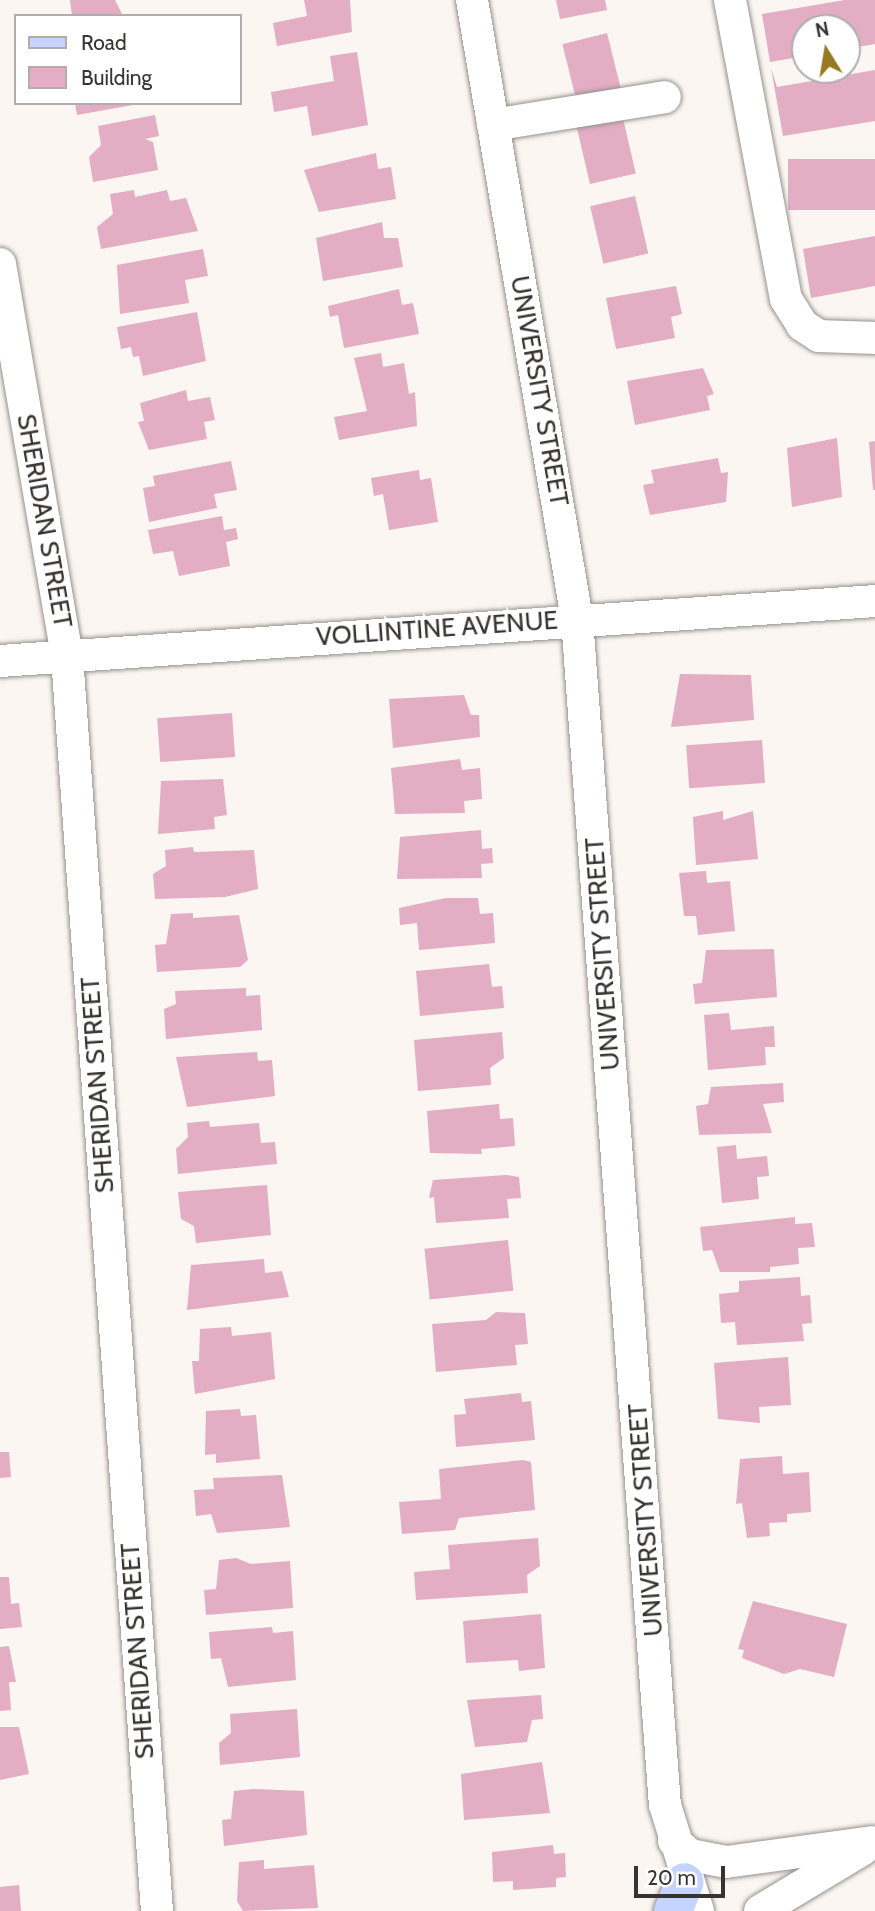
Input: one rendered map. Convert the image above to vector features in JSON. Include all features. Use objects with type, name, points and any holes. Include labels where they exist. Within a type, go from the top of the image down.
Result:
[{"type":"street","name":"UNIVERSITY STREET","points":[[472,0],[577,619],[665,1805],[685,1901]]},
{"type":"street","points":[[730,0],[786,299],[802,325],[819,336],[875,338]]},
{"type":"street","points":[[493,125],[665,97]]},
{"type":"street","name":"SHERIDAN STREET","points":[[0,264],[67,656],[157,1911]]},
{"type":"street","name":"VOLLINTINE AVENUE","points":[[0,661],[577,619],[875,601]]},
{"type":"street","points":[[674,1840],[690,1855],[726,1862],[874,1841]]},
{"type":"street","points":[[760,1911],[874,1841]]},
{"type":"building","points":[[70,0],[115,0],[122,14],[72,14]]},
{"type":"building","points":[[304,0],[350,0],[352,32],[277,46],[273,23],[307,16]]},
{"type":"building","points":[[556,0],[605,0],[607,10],[560,19]]},
{"type":"building","points":[[845,0],[875,0],[875,44],[861,46],[861,14],[791,14],[791,58],[770,62],[762,14]]},
{"type":"building","points":[[607,33],[622,91],[577,102],[562,44]]},
{"type":"building","points":[[357,52],[368,125],[312,136],[307,106],[274,112],[271,92],[334,81],[330,56]]},
{"type":"building","points":[[771,68],[777,87],[794,84],[861,84],[861,72],[875,70],[875,121],[783,136]]},
{"type":"building","points":[[75,105],[133,105],[77,115]]},
{"type":"building","points":[[622,114],[636,173],[590,184],[576,125]]},
{"type":"building","points":[[155,115],[159,136],[145,139],[153,142],[158,170],[93,182],[89,157],[101,145],[98,126]]},
{"type":"building","points":[[376,153],[378,169],[391,167],[396,199],[319,212],[304,170]]},
{"type":"building","points":[[788,159],[875,159],[875,210],[788,210]]},
{"type":"building","points":[[134,190],[135,197],[167,190],[170,201],[186,198],[198,231],[101,249],[97,227],[113,214],[110,194]]},
{"type":"building","points":[[635,196],[648,253],[603,264],[590,206]]},
{"type":"building","points":[[382,222],[384,238],[398,238],[403,267],[323,281],[316,238]]},
{"type":"building","points":[[875,236],[875,286],[811,298],[803,249]]},
{"type":"building","points":[[203,249],[208,276],[185,280],[189,303],[120,314],[117,265]]},
{"type":"building","points":[[676,286],[682,314],[671,317],[675,338],[616,349],[606,298]]},
{"type":"building","points":[[399,289],[402,305],[413,303],[419,334],[344,348],[338,315],[330,317],[328,306]]},
{"type":"building","points":[[197,312],[206,361],[143,376],[139,356],[133,357],[131,347],[121,349],[117,327]]},
{"type":"building","points":[[381,353],[383,367],[404,363],[409,394],[415,392],[417,426],[339,440],[334,417],[367,411],[354,358]]},
{"type":"building","points":[[703,368],[714,394],[707,396],[710,410],[635,425],[627,381]]},
{"type":"building","points":[[186,390],[188,401],[210,397],[215,420],[204,422],[207,439],[149,450],[138,422],[144,421],[140,403]]},
{"type":"building","points":[[837,438],[842,497],[792,507],[787,448]]},
{"type":"building","points":[[875,441],[875,490],[873,490],[869,442]]},
{"type":"building","points":[[718,458],[721,473],[728,472],[726,502],[650,515],[643,485],[654,483],[651,470]]},
{"type":"building","points":[[231,461],[237,490],[214,494],[217,508],[149,522],[143,488],[155,486],[153,476]]},
{"type":"building","points":[[419,470],[420,480],[431,478],[438,522],[389,530],[383,494],[374,496],[371,478]]},
{"type":"building","points":[[222,516],[224,530],[236,528],[238,539],[226,542],[230,566],[179,576],[173,551],[153,554],[148,530]]},
{"type":"building","points":[[680,674],[751,675],[754,720],[671,727]]},
{"type":"building","points":[[464,695],[471,715],[479,715],[480,737],[393,748],[389,699]]},
{"type":"building","points":[[232,713],[235,757],[160,762],[157,718]]},
{"type":"building","points":[[762,740],[765,783],[689,788],[686,745]]},
{"type":"building","points":[[460,759],[462,770],[480,768],[482,799],[464,801],[465,813],[395,814],[391,768]]},
{"type":"building","points":[[223,779],[227,815],[214,817],[215,829],[158,834],[161,781]]},
{"type":"building","points":[[723,811],[723,820],[753,811],[758,859],[696,865],[693,817]]},
{"type":"building","points":[[481,830],[482,849],[492,848],[493,863],[481,864],[482,878],[397,879],[400,837]]},
{"type":"building","points":[[193,847],[194,852],[254,850],[258,889],[225,897],[155,899],[153,874],[166,866],[165,850]]},
{"type":"building","points":[[706,871],[707,883],[730,881],[735,931],[698,935],[696,916],[684,916],[679,873]]},
{"type":"building","points":[[446,898],[478,898],[480,914],[493,913],[495,943],[419,950],[417,923],[400,925],[399,908]]},
{"type":"building","points":[[193,913],[193,918],[239,915],[248,960],[240,967],[157,972],[155,945],[166,944],[171,914]]},
{"type":"building","points":[[774,949],[777,997],[695,1004],[693,984],[702,983],[706,950]]},
{"type":"building","points":[[489,964],[492,987],[502,986],[504,1008],[420,1016],[416,971]]},
{"type":"building","points":[[246,988],[246,996],[260,995],[262,1030],[166,1039],[164,1009],[176,1004],[175,991]]},
{"type":"building","points":[[729,1013],[731,1030],[774,1026],[775,1047],[765,1047],[766,1065],[708,1070],[704,1015]]},
{"type":"building","points":[[502,1032],[504,1058],[490,1068],[491,1085],[418,1091],[414,1040]]},
{"type":"building","points":[[257,1052],[258,1061],[272,1060],[275,1096],[187,1107],[176,1057]]},
{"type":"building","points":[[783,1083],[784,1102],[763,1104],[772,1133],[699,1135],[696,1106],[708,1104],[711,1087]]},
{"type":"building","points":[[499,1104],[500,1119],[513,1118],[515,1146],[481,1149],[482,1154],[430,1153],[427,1111]]},
{"type":"building","points":[[209,1121],[210,1127],[259,1123],[261,1143],[275,1142],[277,1164],[178,1174],[176,1149],[188,1137],[187,1123]]},
{"type":"building","points":[[736,1145],[737,1159],[767,1156],[769,1176],[757,1177],[759,1199],[722,1203],[717,1147]]},
{"type":"building","points":[[506,1175],[519,1177],[521,1198],[507,1199],[509,1218],[436,1223],[434,1197],[429,1198],[433,1180]]},
{"type":"building","points":[[267,1185],[271,1235],[196,1243],[194,1226],[181,1219],[178,1192]]},
{"type":"building","points":[[795,1217],[795,1224],[812,1223],[815,1247],[798,1248],[799,1264],[770,1267],[770,1272],[720,1272],[712,1250],[703,1251],[700,1227]]},
{"type":"building","points":[[508,1240],[513,1291],[430,1300],[424,1249]]},
{"type":"building","points":[[264,1259],[265,1273],[282,1271],[289,1297],[187,1310],[191,1265]]},
{"type":"building","points":[[800,1277],[801,1296],[810,1295],[812,1323],[802,1324],[804,1341],[737,1345],[735,1322],[721,1323],[719,1294],[739,1292],[739,1281]]},
{"type":"building","points":[[496,1312],[525,1313],[528,1344],[515,1345],[517,1365],[436,1372],[432,1324],[486,1320]]},
{"type":"building","points":[[231,1327],[232,1336],[271,1332],[275,1379],[195,1394],[192,1361],[199,1361],[200,1329]]},
{"type":"building","points":[[788,1357],[791,1405],[759,1407],[760,1423],[718,1419],[714,1363]]},
{"type":"building","points":[[521,1393],[522,1402],[531,1401],[535,1440],[456,1447],[454,1415],[466,1414],[464,1399]]},
{"type":"building","points":[[240,1409],[241,1416],[256,1415],[260,1459],[216,1463],[216,1454],[205,1455],[206,1411]]},
{"type":"building","points":[[0,1452],[9,1452],[11,1477],[0,1478]]},
{"type":"building","points":[[782,1456],[783,1474],[809,1472],[811,1512],[787,1514],[787,1522],[769,1523],[770,1536],[747,1538],[742,1503],[736,1504],[740,1459]]},
{"type":"building","points":[[523,1460],[531,1462],[535,1510],[459,1518],[455,1530],[402,1534],[399,1502],[441,1499],[439,1469]]},
{"type":"building","points":[[282,1475],[290,1527],[217,1533],[211,1514],[196,1516],[194,1490],[214,1489],[213,1478]]},
{"type":"building","points":[[538,1538],[540,1566],[527,1575],[528,1593],[416,1600],[414,1572],[450,1569],[448,1545]]},
{"type":"building","points":[[236,1558],[251,1564],[290,1561],[293,1608],[206,1615],[204,1590],[216,1589],[219,1560]]},
{"type":"building","points":[[0,1577],[9,1577],[11,1604],[19,1603],[22,1627],[0,1629]]},
{"type":"building","points":[[753,1601],[847,1624],[834,1677],[800,1669],[784,1674],[742,1658],[744,1650],[738,1649]]},
{"type":"building","points":[[541,1614],[545,1668],[519,1671],[518,1660],[466,1663],[463,1621]]},
{"type":"building","points":[[272,1627],[273,1633],[293,1631],[296,1680],[228,1687],[221,1658],[211,1659],[209,1632]]},
{"type":"building","points":[[9,1646],[16,1682],[9,1682],[11,1710],[0,1711],[0,1647]]},
{"type":"building","points":[[541,1695],[543,1719],[532,1720],[527,1742],[475,1747],[467,1700]]},
{"type":"building","points":[[297,1709],[300,1757],[220,1765],[219,1743],[231,1733],[230,1714]]},
{"type":"building","points":[[0,1727],[19,1727],[29,1774],[0,1780]]},
{"type":"building","points":[[542,1762],[550,1813],[464,1820],[461,1774]]},
{"type":"building","points":[[234,1791],[304,1791],[307,1835],[224,1846],[222,1820],[231,1819]]},
{"type":"building","points":[[553,1845],[554,1854],[565,1853],[566,1877],[556,1878],[556,1887],[513,1890],[513,1881],[493,1882],[492,1852]]},
{"type":"building","points":[[264,1860],[264,1869],[314,1865],[318,1908],[243,1911],[237,1901],[239,1862]]},
{"type":"building","points":[[19,1885],[21,1911],[0,1911],[0,1887]]}]
